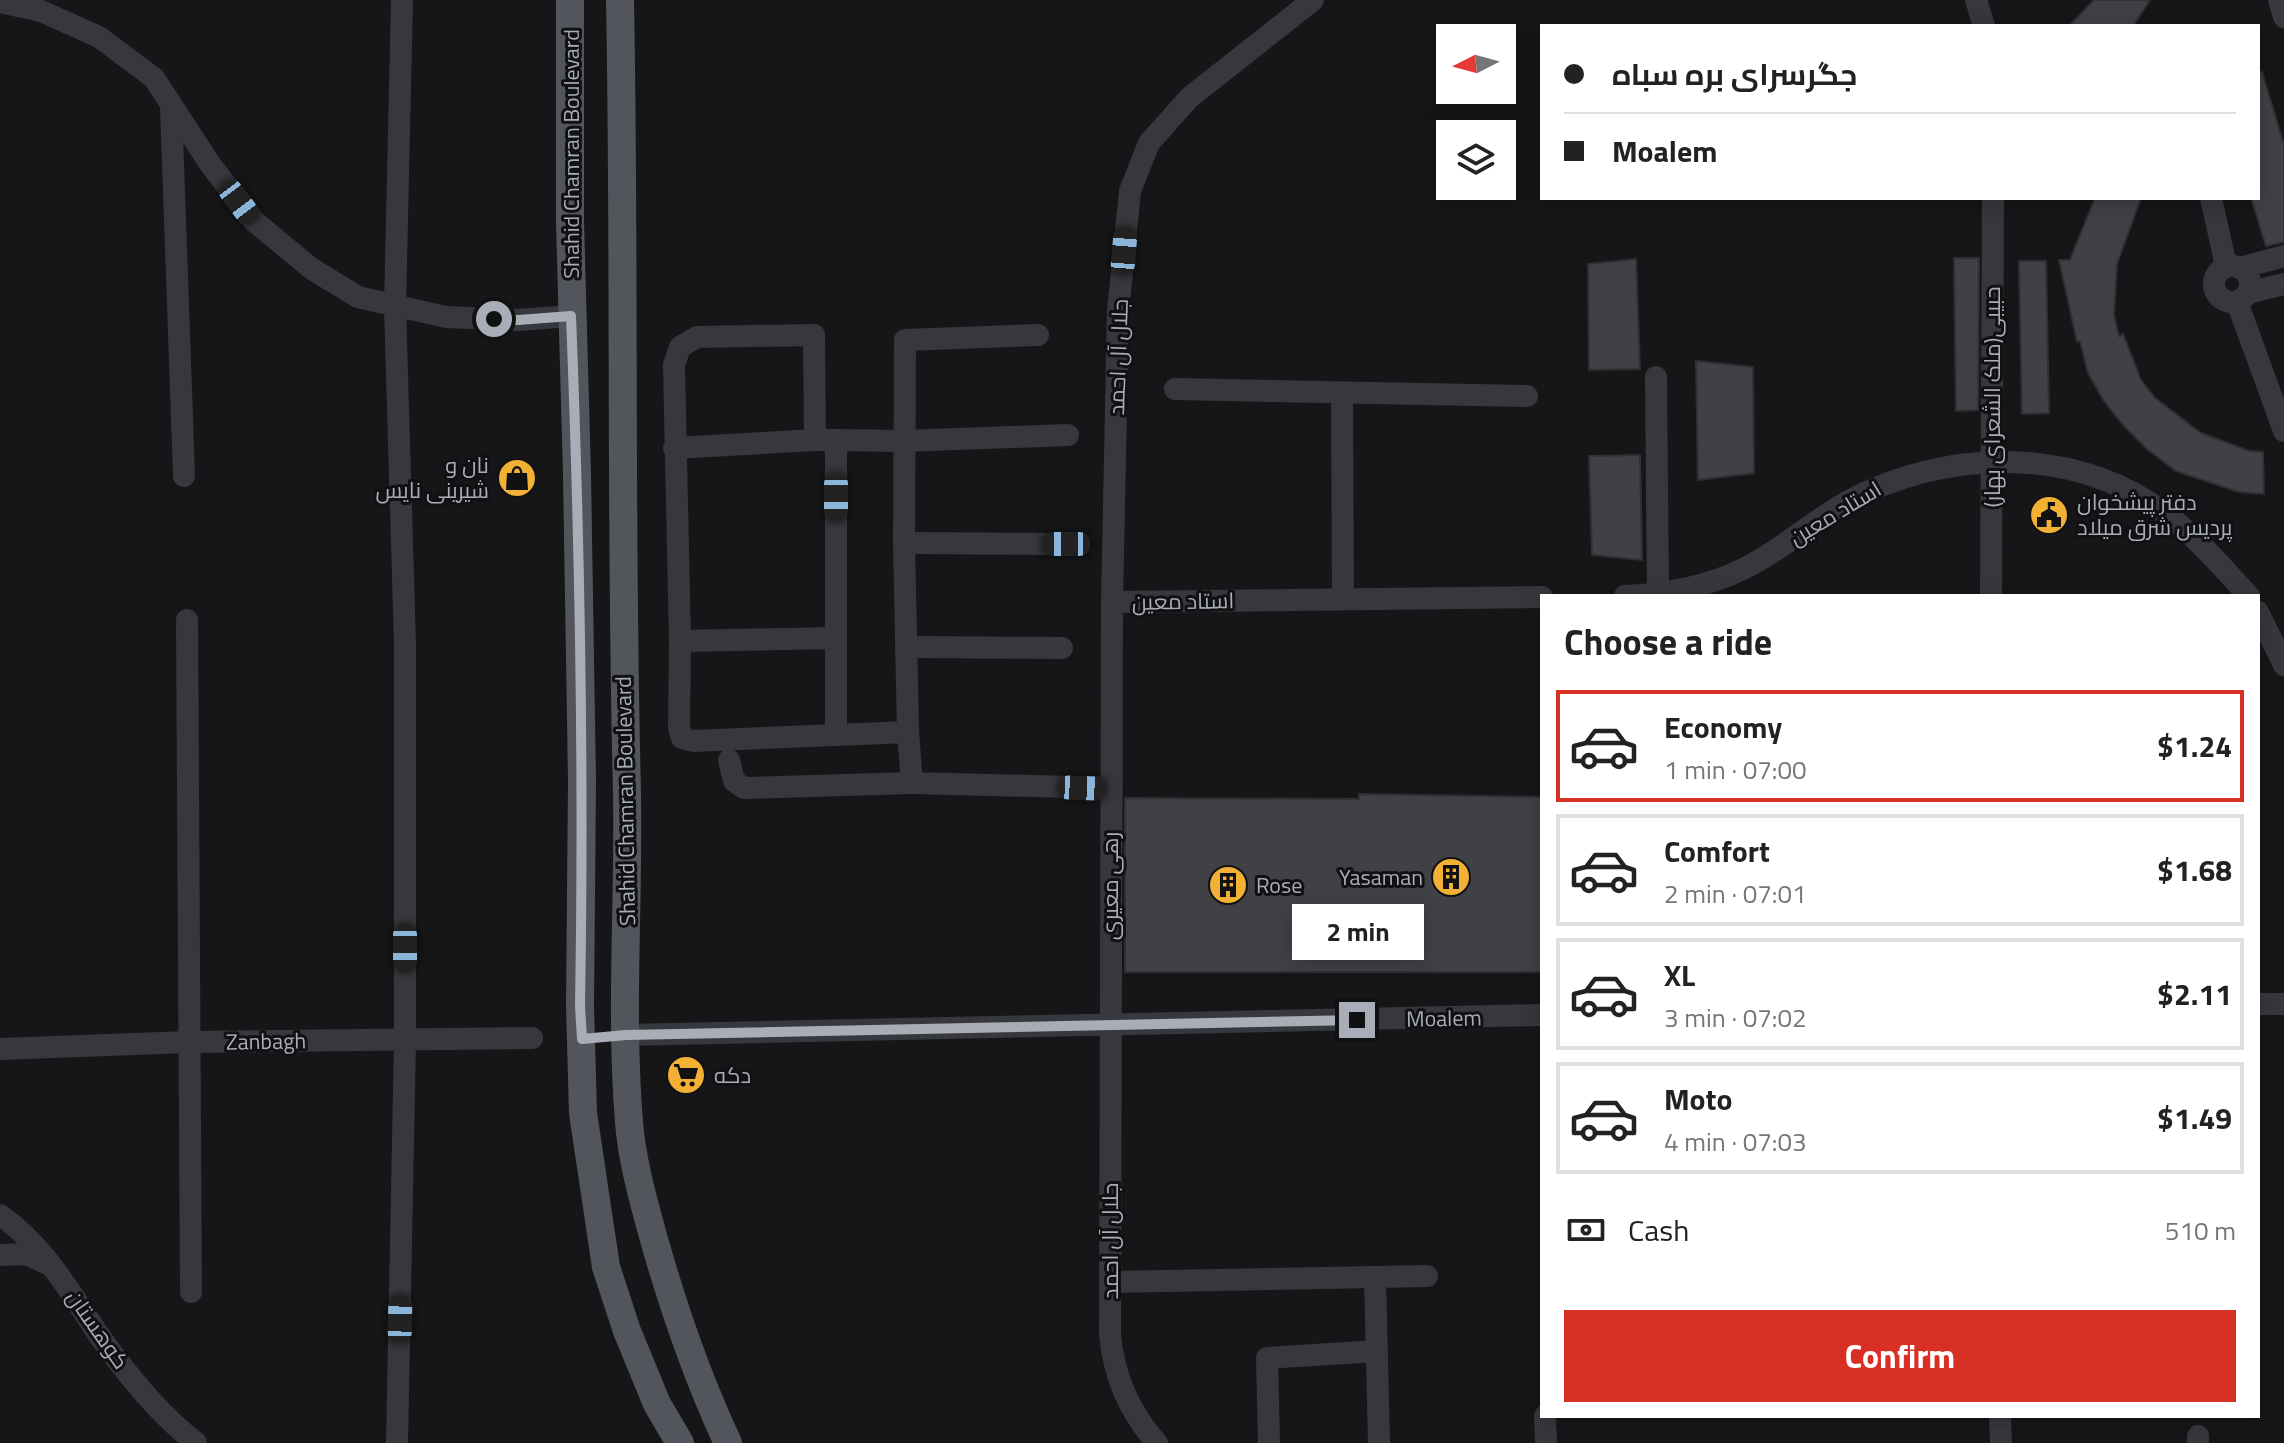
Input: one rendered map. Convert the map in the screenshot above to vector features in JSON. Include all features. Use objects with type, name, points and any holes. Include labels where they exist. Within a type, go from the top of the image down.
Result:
[{"type":"main road","name":"Shahid Chamran Boulevard","points":[[570,0],[571,316],[578,490],[582,780],[580,1006],[583,1113],[606,1267],[627,1331],[657,1404],[680,1443]]},
{"type":"main road","name":"Shahid Chamran Boulevard","points":[[620,0],[624,213],[622,608],[628,855],[626,1035],[629,1124],[637,1173],[671,1301],[728,1443]]},
{"type":"main road","points":[[582,1039],[626,1035]]},
{"type":"street","points":[[397,1443],[405,1040],[405,644],[395,307],[402,0]]},
{"type":"street","name":"جلال آل احمد","points":[[1112,602],[1118,311],[1130,191],[1149,143],[1189,98],[1313,0]]},
{"type":"street","points":[[1976,0],[1983,24]]},
{"type":"street","points":[[2279,0],[2284,17]]},
{"type":"street","points":[[0,2],[41,11],[99,37],[154,78],[210,164],[254,221],[312,269],[358,297],[460,318],[518,320],[571,316]]},
{"type":"street","points":[[171,104],[184,476]]},
{"type":"street","name":"حبیبی(ملک الشعرای بهار)","points":[[1991,594],[1993,200]]},
{"type":"street","points":[[2212,200],[2233,267],[2250,279],[2242,298],[2284,431]]},
{"type":"street","points":[[2284,256],[2233,267],[2215,275],[2214,290],[2223,301],[2284,284]]},
{"type":"street","points":[[836,735],[826,440],[814,335],[697,337],[680,347],[674,365],[679,728],[682,738],[693,741],[908,732]]},
{"type":"street","points":[[912,783],[904,543],[905,340],[1038,335]]},
{"type":"street","points":[[1656,377],[1658,594]]},
{"type":"street","points":[[1175,389],[1527,396]]},
{"type":"street","points":[[1342,394],[1343,599]]},
{"type":"street","points":[[674,448],[826,440],[903,441],[1068,435]]},
{"type":"street","name":"استاد معین","points":[[1658,594],[1706,583],[1743,569],[1814,521],[1884,483],[1939,468],[1990,461],[2031,463],[2076,471],[2119,485],[2161,510],[2201,543],[2247,594]]},
{"type":"street","points":[[904,543],[1066,544]]},
{"type":"street","name":"استاد معین","points":[[1112,602],[1540,597]]},
{"type":"street","name":"رهی معیری","points":[[1110,1026],[1112,602]]},
{"type":"street","points":[[2260,616],[2284,665]]},
{"type":"street","points":[[187,620],[191,1292]]},
{"type":"street","points":[[680,641],[835,638]]},
{"type":"street","points":[[906,647],[1062,648]]},
{"type":"street","points":[[729,760],[734,781],[744,788],[912,783],[1111,788]]},
{"type":"street","points":[[2260,1004],[2284,1004]]},
{"type":"street","name":"Moalem","points":[[626,1035],[1540,1015]]},
{"type":"street","name":"جلال آل احمد","points":[[1110,1026],[1110,1335],[1113,1366],[1130,1405],[1157,1443]]},
{"type":"street","name":"Zanbagh","points":[[0,1049],[188,1042],[532,1038]]},
{"type":"street","name":"کوهستان","points":[[0,1215],[55,1267],[102,1339],[178,1436],[196,1443]]},
{"type":"street","points":[[0,1255],[26,1254],[55,1267]]},
{"type":"street","points":[[1110,1282],[1427,1276]]},
{"type":"street","points":[[1375,1277],[1379,1443]]},
{"type":"street","points":[[1269,1443],[1267,1358],[1377,1351]]},
{"type":"street","points":[[1545,1418],[1546,1443]]},
{"type":"street","points":[[2000,1418],[2001,1443]]},
{"type":"building","points":[[2094,0],[2150,0],[2134,24],[2071,24]]},
{"type":"building","points":[[2260,72],[2284,145],[2284,242],[2266,246],[2252,200],[2260,200]]},
{"type":"building","points":[[2094,200],[2140,200],[2117,264],[2114,315],[2119,336],[2123,334],[2141,380],[2155,398],[2201,433],[2249,451],[2263,452],[2264,494],[2239,492],[2176,471],[2124,426],[2104,401],[2088,373],[2080,341],[2077,342],[2059,260],[2070,260]]},
{"type":"building","points":[[1954,258],[1979,258],[1978,410],[1956,411]]},
{"type":"building","points":[[1636,259],[1640,369],[1589,370],[1588,264]]},
{"type":"building","points":[[2019,261],[2046,261],[2049,413],[2022,414]]},
{"type":"building","points":[[1696,361],[1753,367],[1754,473],[1698,480]]},
{"type":"building","points":[[1640,455],[1642,560],[1592,555],[1589,456]]},
{"type":"building","points":[[1359,794],[1540,797],[1540,972],[1125,972],[1125,798],[1359,799]]},
{"type":"building","name":"دکه","points":[[685,1060],[701,1080],[687,1091],[671,1071]]},
{"type":"place","name":"نان و شیرینی نایس","points":[[517,478]]},
{"type":"place","name":"دفتر پیشخوان پردیس شرق میلاد","points":[[2049,515]]},
{"type":"place","name":"Yasaman","points":[[1451,877]]},
{"type":"place","name":"Rose","points":[[1228,885]]},
{"type":"place","name":"دکه","points":[[686,1075]]},
{"type":"route","points":[[494,319],[571,316],[578,506],[582,1039],[626,1035],[1357,1020]]}]
